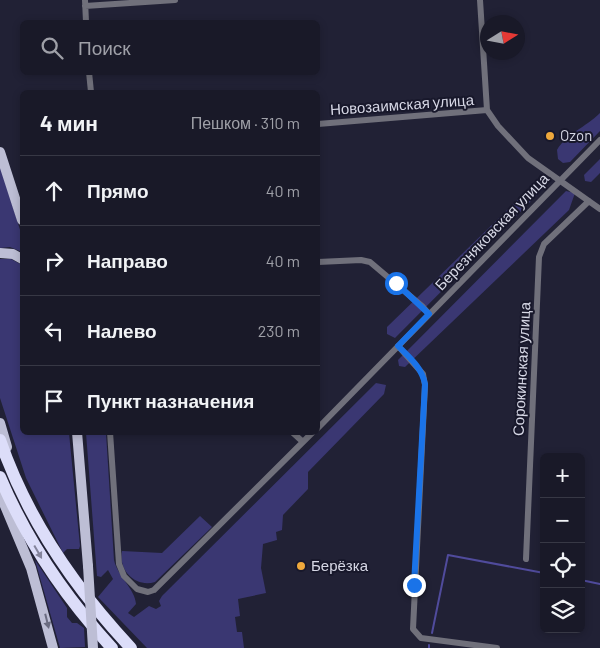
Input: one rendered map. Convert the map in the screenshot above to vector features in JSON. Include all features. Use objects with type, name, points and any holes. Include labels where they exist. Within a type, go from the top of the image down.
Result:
[{"type":"highway","points":[[0,440],[17,484],[43,534],[69,575],[131,648]]},
{"type":"highway","points":[[0,477],[41,558],[78,609],[112,648]]},
{"type":"main road","points":[[0,152],[20,214]]},
{"type":"main road","points":[[0,253],[13,254],[20,258]]},
{"type":"main road","points":[[0,423],[17,484]]},
{"type":"main road","points":[[77,435],[93,648]]},
{"type":"main road","points":[[0,494],[31,568],[53,648]]},
{"type":"street","points":[[86,20],[85,3],[175,0]]},
{"type":"street","points":[[480,0],[488,110],[498,126],[528,158],[544,171],[561,179],[600,209]]},
{"type":"street","points":[[89,75],[90,90]]},
{"type":"street","name":"Новозаимская улица","points":[[320,124],[488,110]]},
{"type":"street","name":"Березняковская улица","points":[[320,426],[600,140]]},
{"type":"street","name":"Сорокинская улица","points":[[526,559],[539,257],[544,244],[589,201]]},
{"type":"street","points":[[320,262],[361,260],[370,262],[429,314]]},
{"type":"street","points":[[398,346],[420,370],[425,384],[412,625],[414,633],[420,638],[497,648]]},
{"type":"street","points":[[110,435],[119,564],[124,576],[137,589],[148,592],[154,590],[310,435]]},
{"type":"street","points":[[295,435],[303,442]]},
{"type":"shaded area","points":[[600,113],[600,131],[570,162],[563,163],[558,159],[557,150],[561,144]]},
{"type":"shaded area","points":[[600,159],[600,173],[591,182],[585,181],[584,175]]},
{"type":"shaded area","points":[[0,166],[20,230],[20,251],[10,247],[0,248]]},
{"type":"shaded area","points":[[536,182],[540,182],[543,189],[395,338],[387,334],[387,327]]},
{"type":"shaded area","points":[[566,191],[575,193],[569,210],[405,367],[399,366],[398,360]]},
{"type":"shaded area","points":[[0,259],[11,259],[20,264],[20,435],[69,435],[79,549],[67,549],[63,553],[26,478],[0,398]]},
{"type":"shaded area","points":[[376,383],[386,385],[384,394],[308,472],[308,489],[283,515],[282,530],[276,532],[277,540],[263,544],[261,568],[266,593],[238,599],[240,616],[235,617],[237,632],[242,632],[244,648],[147,648],[98,597],[113,579],[108,570],[101,577],[97,576],[86,435],[106,435],[114,560],[119,572],[133,593],[136,604],[128,613],[134,617],[149,606],[156,609],[161,606],[159,601]]},
{"type":"shaded area","points":[[200,516],[212,527],[155,582],[148,583],[135,580],[126,571],[121,558],[122,551],[162,553]]},
{"type":"shaded area","points":[[35,560],[67,608],[67,617],[72,623],[77,623],[84,628],[85,647],[60,648]]},
{"type":"waterway","points":[[432,633],[448,555],[540,572]]},
{"type":"waterway","points":[[585,581],[600,584]]},
{"type":"place","name":"Ozon","points":[[550,136]]},
{"type":"place","name":"Берёзка","points":[[301,566]]},
{"type":"route","points":[[396,283],[429,314],[398,346],[417,365],[423,374],[425,384],[414,585]]}]
